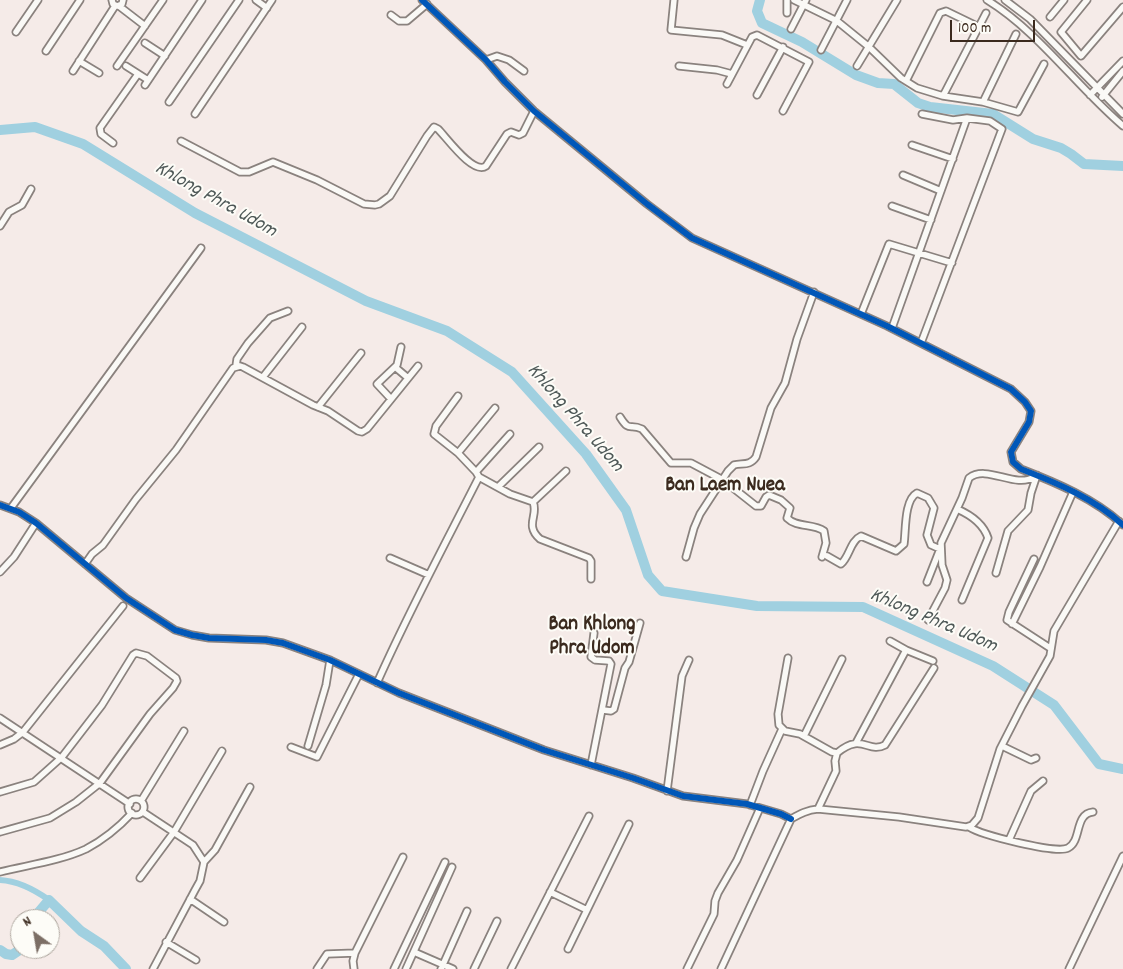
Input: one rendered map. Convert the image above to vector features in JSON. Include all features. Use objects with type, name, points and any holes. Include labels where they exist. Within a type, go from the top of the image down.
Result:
[{"type":"street","points":[[16,32],[38,0]]},
{"type":"street","points":[[46,51],[80,0]]},
{"type":"street","points":[[115,4],[122,4],[123,0]]},
{"type":"street","points":[[117,66],[163,0]]},
{"type":"street","points":[[126,66],[138,74],[146,83],[202,0]]},
{"type":"street","points":[[169,102],[239,0]]},
{"type":"street","points":[[256,0],[267,8]]},
{"type":"street","points":[[195,114],[272,0]]},
{"type":"street","points":[[674,0],[671,30],[722,35],[748,45]]},
{"type":"street","points":[[786,13],[787,0]]},
{"type":"street","points":[[794,0],[805,3],[836,21],[906,81],[917,88],[944,96],[983,102],[1018,112],[1044,64]]},
{"type":"street","points":[[821,50],[847,0]]},
{"type":"street","points":[[858,66],[897,0]]},
{"type":"street","points":[[987,0],[1023,26],[1123,126]]},
{"type":"street","points":[[1006,0],[1030,19],[1123,114]]},
{"type":"street","points":[[1050,17],[1064,0]]},
{"type":"street","points":[[1087,0],[1061,32],[1082,56],[1123,7]]},
{"type":"street","points":[[390,15],[399,21],[407,21],[425,2],[486,60],[505,82],[534,110],[646,204],[692,238],[892,328],[1011,389],[1025,402],[1031,411],[1029,422],[1011,452],[1014,462],[1021,469],[1036,474],[1104,509],[1121,523],[1054,631],[1050,656],[1002,746],[978,818],[969,827]]},
{"type":"street","points":[[791,29],[805,3]]},
{"type":"street","points":[[115,4],[145,26]]},
{"type":"street","points":[[73,71],[115,4]]},
{"type":"street","points":[[906,81],[940,13],[946,11],[979,28]]},
{"type":"street","points":[[944,96],[986,13]]},
{"type":"street","points":[[983,102],[1016,34]]},
{"type":"street","points":[[727,84],[752,37],[757,35],[783,47],[809,62],[783,111]]},
{"type":"street","points":[[145,43],[165,56]]},
{"type":"street","points":[[757,95],[783,47]]},
{"type":"street","points":[[486,60],[498,56],[509,60],[524,71]]},
{"type":"street","points":[[79,61],[99,73]]},
{"type":"street","points":[[1090,95],[1123,61]]},
{"type":"street","points":[[678,66],[717,70],[732,74]]},
{"type":"street","points":[[1097,102],[1123,71]]},
{"type":"street","points":[[113,143],[101,134],[100,128],[138,74]]},
{"type":"street","points":[[181,140],[240,172],[249,172],[273,162],[317,180],[364,204],[375,205],[390,196],[427,136],[434,128],[438,129],[457,151],[478,168],[483,168],[506,134],[511,132],[519,135],[523,133],[534,110]]},
{"type":"street","points":[[921,343],[1002,129],[990,121],[967,118],[953,120],[922,114]]},
{"type":"street","points":[[892,328],[967,118]]},
{"type":"street","points":[[912,145],[953,159]]},
{"type":"street","points":[[903,175],[941,191]]},
{"type":"street","points":[[0,226],[9,212],[22,205],[31,189]]},
{"type":"street","points":[[892,206],[931,220]]},
{"type":"street","points":[[861,314],[889,244],[952,263]]},
{"type":"street","points":[[10,508],[201,248]]},
{"type":"street","points":[[686,558],[700,514],[728,472],[734,465],[752,462],[756,457],[771,408],[785,384],[797,339],[814,292]]},
{"type":"street","points":[[85,564],[92,554],[103,545],[136,499],[176,450],[236,366],[237,359],[242,351],[270,318],[288,311]]},
{"type":"street","points":[[264,377],[302,327]]},
{"type":"street","points":[[391,399],[377,384],[395,367],[399,359],[400,346]]},
{"type":"street","points":[[318,407],[361,353]]},
{"type":"street","points":[[236,366],[243,367],[264,377],[328,411],[362,432],[367,429],[418,366]]},
{"type":"street","points":[[395,367],[408,378]]},
{"type":"street","points":[[458,396],[436,426],[434,432],[458,453],[477,474],[510,494],[533,502]]},
{"type":"street","points":[[458,453],[495,408]]},
{"type":"street","points":[[620,417],[626,426],[630,428],[637,426],[642,429],[671,463],[690,463],[723,480],[756,506],[761,506],[767,495],[772,496],[790,508],[787,518],[789,520],[794,523],[823,529],[826,543],[825,557],[841,564],[846,559],[855,540],[861,536],[896,551],[900,549],[904,544],[909,503],[917,493],[928,498],[932,503],[934,508],[927,535],[931,545],[940,549]]},
{"type":"street","points":[[377,683],[402,625],[429,575],[477,474],[510,434]]},
{"type":"street","points":[[498,487],[539,447]]},
{"type":"street","points":[[533,502],[566,471]]},
{"type":"street","points":[[927,582],[944,535],[970,476],[979,474],[1025,482],[1036,474]]},
{"type":"street","points":[[996,573],[1008,531],[1028,510],[1036,474]]},
{"type":"street","points":[[1012,624],[1040,567],[1073,492]]},
{"type":"street","points":[[533,502],[535,506],[532,526],[534,533],[540,539],[589,558],[591,561],[590,579]]},
{"type":"street","points":[[0,505],[10,508],[36,523],[140,609],[175,630],[209,638],[266,640],[282,643],[330,660],[399,693],[544,750],[684,796],[750,805],[790,819]]},
{"type":"street","points":[[957,509],[972,515],[985,530],[988,538],[962,600]]},
{"type":"street","points":[[0,572],[14,557],[36,523]]},
{"type":"street","points":[[928,620],[947,580],[942,565],[940,549]]},
{"type":"street","points":[[390,558],[429,575]]},
{"type":"street","points":[[1034,559],[1006,618],[1012,624],[1050,648]]},
{"type":"street","points":[[0,746],[14,740],[23,732],[123,606]]},
{"type":"street","points":[[603,710],[611,711],[614,709],[640,623]]},
{"type":"street","points":[[592,765],[611,664],[610,661],[592,659],[594,633]]},
{"type":"street","points":[[890,642],[934,661]]},
{"type":"street","points":[[856,743],[906,650]]},
{"type":"street","points":[[0,792],[34,782],[62,757],[102,705],[136,653],[147,656],[174,675],[177,681],[176,684],[150,714],[100,783],[76,802],[50,818],[0,832]]},
{"type":"street","points":[[750,805],[782,729],[778,714],[788,658]]},
{"type":"street","points":[[804,736],[842,659]]},
{"type":"street","points":[[308,746],[326,685],[330,660]]},
{"type":"street","points":[[668,791],[682,676],[689,660]]},
{"type":"street","points":[[818,809],[836,771],[837,753],[846,746],[856,743],[875,747],[885,745],[934,668]]},
{"type":"street","points":[[290,747],[317,757],[359,674]]},
{"type":"street","points":[[0,718],[62,757],[130,804]]},
{"type":"street","points":[[782,729],[804,736],[837,753]]},
{"type":"street","points":[[141,801],[184,732]]},
{"type":"street","points":[[1002,746],[1031,760],[1036,758]]},
{"type":"street","points":[[140,878],[174,832],[222,751]]},
{"type":"street","points":[[1009,840],[1031,791],[1044,781]]},
{"type":"street","points":[[152,969],[200,881],[204,862],[215,850],[250,787]]},
{"type":"street","points":[[130,804],[136,800],[141,801]]},
{"type":"street","points":[[141,801],[144,805],[143,812]]},
{"type":"street","points":[[130,804],[129,808],[132,814]]},
{"type":"street","points":[[686,969],[714,914],[718,892],[737,860],[760,808]]},
{"type":"street","points":[[721,969],[790,819],[806,810],[818,809],[969,827],[980,833],[1053,849],[1069,848],[1076,837],[1083,817],[1088,812],[1093,812]]},
{"type":"street","points":[[143,812],[193,846],[204,862]]},
{"type":"street","points":[[0,872],[67,856],[85,849],[103,839],[132,814],[136,815],[143,812]]},
{"type":"street","points":[[511,969],[589,816]]},
{"type":"street","points":[[568,949],[629,824]]},
{"type":"street","points":[[1068,969],[1123,856]]},
{"type":"street","points":[[354,969],[352,961],[355,953],[403,857]]},
{"type":"street","points":[[394,969],[444,862]]},
{"type":"street","points":[[406,969],[452,867]]},
{"type":"street","points":[[550,892],[587,910]]},
{"type":"street","points":[[190,899],[224,922]]},
{"type":"street","points":[[442,967],[467,911]]},
{"type":"street","points":[[474,969],[496,921]]},
{"type":"street","points":[[166,942],[196,960]]},
{"type":"street","points":[[414,952],[442,967],[453,969]]},
{"type":"street","points":[[317,969],[327,954],[355,953]]},
{"type":"waterway","points":[[760,0],[757,11],[762,23],[802,42],[856,75],[878,83],[894,84],[918,103],[930,107],[993,114],[1033,139],[1061,148],[1084,164],[1123,166]]},
{"type":"waterway","name":"Khlong Phra Udom","points":[[0,130],[35,127],[83,144],[195,213],[366,301],[447,331],[512,372],[586,454],[626,510],[648,575],[662,591],[757,606],[863,607],[993,666],[1054,705],[1099,764],[1123,769]]},
{"type":"waterway","points":[[0,880],[26,887],[49,900]]},
{"type":"waterway","points":[[41,909],[49,900],[58,909]]},
{"type":"waterway","points":[[60,911],[81,931],[104,946],[126,969]]},
{"type":"waterway","points":[[0,950],[10,955]]},
{"type":"cycle path","points":[[422,0],[486,60],[534,111],[647,204],[692,238],[887,326],[1011,389],[1025,402],[1031,411],[1029,422],[1011,452],[1013,462],[1021,469],[1062,486],[1088,500],[1123,525]]},
{"type":"cycle path","points":[[0,505],[19,512],[36,523],[126,598],[175,630],[209,638],[266,640],[283,643],[330,660],[399,693],[544,750],[683,796],[747,804],[781,814],[791,819]]},
{"type":"district","name":"Ban Laem Nuea","points":[[725,487]]},
{"type":"district","name":"Ban Khlong Phra Udom","points":[[592,638]]}]
